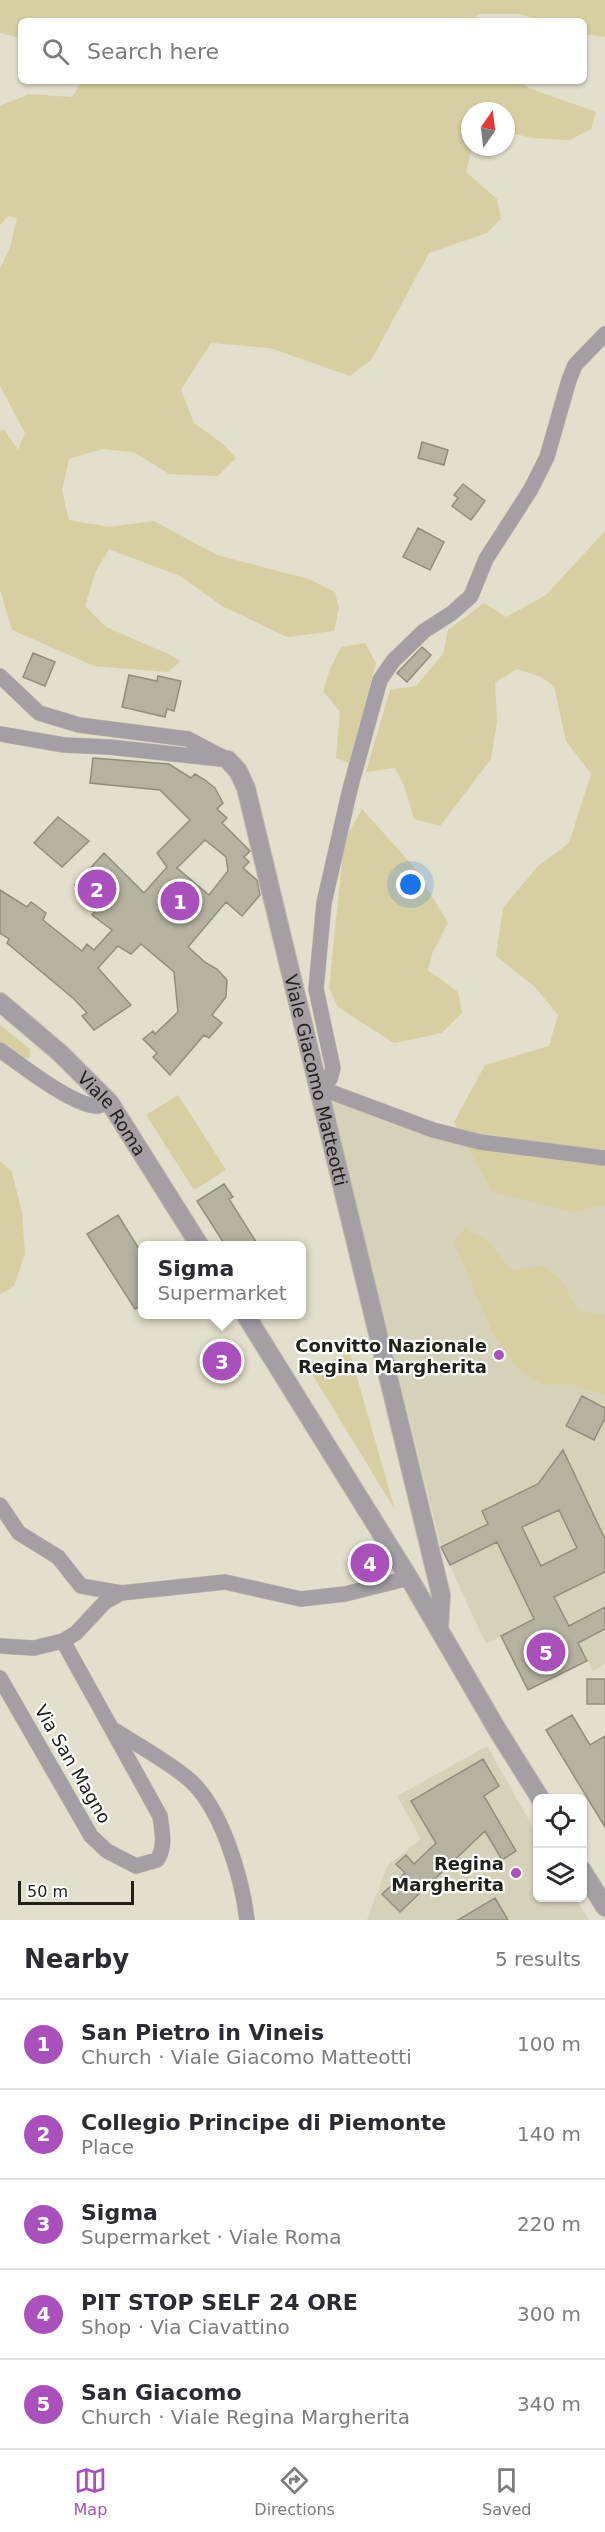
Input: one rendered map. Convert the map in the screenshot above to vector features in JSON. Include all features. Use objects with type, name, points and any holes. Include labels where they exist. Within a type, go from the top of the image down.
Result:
[{"type":"street","points":[[605,334],[575,365],[548,457],[531,489],[486,560],[471,596],[452,613],[424,631],[393,661],[380,680],[350,789],[324,903],[316,989],[333,1068],[330,1079],[320,1088],[432,1130],[470,1140],[605,1158]]},
{"type":"street","points":[[0,676],[39,714],[80,725],[188,739],[228,760]]},
{"type":"street","points":[[0,734],[64,745],[110,747],[228,760]]},
{"type":"street","name":"Viale Giacomo Matteotti","points":[[228,760],[238,771],[246,788],[320,1088],[441,1594],[439,1629]]},
{"type":"street","name":"Viale Roma","points":[[0,1002],[60,1053],[110,1102],[197,1241]]},
{"type":"street","points":[[0,1050],[57,1089],[86,1103],[96,1106],[110,1102]]},
{"type":"street","points":[[248,1319],[410,1578],[498,1731],[537,1794]]},
{"type":"street","points":[[0,1505],[19,1533],[58,1557],[81,1586],[121,1593],[225,1582],[301,1599],[345,1594],[410,1578]]},
{"type":"street","points":[[0,1646],[34,1648],[63,1641],[76,1633],[105,1602],[121,1593]]},
{"type":"street","name":"Via San Magno","points":[[0,1678],[91,1836],[107,1851],[136,1866],[157,1860],[162,1853],[160,1816],[63,1641]]},
{"type":"street","name":"Via San Magno","points":[[113,1729],[188,1778],[212,1808],[234,1861],[247,1920]]},
{"type":"street","points":[[587,1878],[605,1908]]},
{"type":"shaded area","points":[[0,0],[605,0],[605,37],[587,34],[587,18],[533,18],[520,14],[478,14],[475,18],[18,18],[18,37],[0,33]]},
{"type":"shaded area","points":[[81,84],[523,84],[596,112],[591,129],[570,140],[533,138],[515,134],[515,102],[461,102],[461,156],[470,156],[466,172],[497,199],[501,219],[487,233],[429,253],[372,359],[350,376],[270,348],[211,343],[181,390],[194,423],[223,444],[236,458],[218,476],[169,474],[134,452],[102,449],[69,459],[62,490],[69,520],[109,527],[154,521],[217,555],[309,579],[335,592],[339,609],[334,631],[287,637],[222,606],[180,576],[109,549],[95,573],[85,606],[106,627],[175,657],[180,662],[168,672],[94,666],[12,630],[0,590],[0,432],[4,429],[18,450],[25,433],[0,386],[0,269],[10,247],[17,218],[8,216],[0,225],[0,106],[29,94],[72,97]]},
{"type":"shaded area","points":[[605,531],[605,1205],[573,1212],[492,1191],[454,1122],[485,1065],[549,1046],[558,1015],[535,987],[496,956],[503,908],[538,866],[569,843],[591,774],[566,741],[554,686],[541,677],[517,669],[495,682],[497,722],[491,759],[440,826],[414,819],[404,786],[395,768],[366,772],[390,690],[416,686],[443,654],[448,630],[484,603],[506,617],[546,595]]},
{"type":"shaded area","points":[[365,643],[376,663],[349,763],[336,758],[340,712],[323,691],[330,669],[341,647]]},
{"type":"shaded area","points":[[362,809],[415,868],[448,923],[432,954],[428,970],[458,992],[462,1013],[442,1033],[394,1043],[338,1007],[329,988],[344,841]]},
{"type":"shaded area","points":[[0,1025],[30,1049],[29,1058],[25,1058],[0,1042]]},
{"type":"shaded area","points":[[178,1095],[226,1170],[194,1190],[146,1115]]},
{"type":"shaded area","name":"Convitto Nazionale Regina Margherita","points":[[331,1101],[451,1139],[605,1163],[605,1664],[593,1671],[559,1607],[486,1644],[441,1547]]},
{"type":"shaded area","points":[[0,1161],[12,1172],[22,1213],[25,1254],[14,1286],[0,1294]]},
{"type":"shaded area","points":[[464,1228],[487,1240],[512,1271],[543,1265],[562,1281],[578,1311],[605,1315],[605,1395],[570,1384],[543,1385],[519,1370],[493,1334],[454,1243]]},
{"type":"shaded area","points":[[350,1353],[395,1510],[309,1369]]},
{"type":"shaded area","points":[[487,1746],[533,1827],[533,1902],[578,1902],[589,1920],[367,1920],[387,1866],[421,1839],[397,1796]]},
{"type":"building","points":[[422,442],[448,450],[444,465],[418,458]]},
{"type":"building","points":[[463,484],[485,501],[471,520],[452,506],[458,498],[454,495]]},
{"type":"building","points":[[418,528],[444,542],[430,570],[403,557]]},
{"type":"building","points":[[422,647],[431,655],[407,682],[397,673]]},
{"type":"building","points":[[33,653],[55,662],[45,686],[23,677]]},
{"type":"building","points":[[129,675],[157,681],[158,676],[181,681],[174,711],[167,709],[165,717],[122,707]]},
{"type":"building","points":[[93,758],[169,764],[191,778],[195,774],[215,788],[223,803],[217,809],[227,818],[222,823],[250,851],[244,857],[249,862],[243,868],[257,880],[260,895],[242,916],[226,902],[188,947],[206,963],[217,969],[227,980],[226,997],[212,1015],[222,1023],[209,1038],[204,1035],[170,1075],[153,1057],[157,1053],[143,1039],[153,1031],[155,1034],[178,1012],[174,972],[141,944],[131,954],[118,946],[98,968],[131,1005],[94,1030],[82,1016],[87,1013],[74,999],[7,943],[9,939],[0,933],[0,890],[27,907],[31,902],[46,913],[43,920],[82,951],[87,944],[94,950],[112,930],[92,915],[100,906],[75,885],[104,853],[144,893],[167,867],[157,853],[190,820],[160,790],[90,783]],"holes":[[[205,840],[226,857],[228,871],[209,895],[177,868]]]},
{"type":"building","points":[[58,817],[89,841],[62,867],[34,843]]},
{"type":"building","points":[[224,1184],[233,1197],[229,1199],[255,1241],[222,1241],[197,1201]]},
{"type":"building","points":[[118,1215],[138,1248],[138,1307],[135,1309],[87,1234]]},
{"type":"building","points":[[582,1396],[605,1408],[605,1418],[594,1440],[566,1426]]},
{"type":"building","points":[[563,1450],[605,1539],[605,1572],[554,1597],[569,1626],[605,1607],[605,1629],[578,1643],[587,1661],[528,1690],[501,1636],[534,1619],[497,1542],[450,1565],[441,1547],[488,1524],[482,1511],[538,1484]],"holes":[[[559,1510],[577,1548],[541,1566],[522,1527]]]},
{"type":"building","points":[[587,1679],[605,1679],[605,1704],[587,1704]]},
{"type":"building","points":[[572,1715],[590,1745],[605,1736],[605,1827],[587,1794],[546,1730]]},
{"type":"building","points":[[483,1759],[499,1786],[484,1796],[516,1851],[502,1860],[485,1831],[400,1912],[382,1894],[405,1873],[396,1864],[406,1855],[414,1864],[436,1843],[411,1801]]},
{"type":"building","points":[[495,1898],[508,1920],[458,1920]]},
{"type":"place","name":"Collegio Principe di Piemonte","points":[[97,889]]},
{"type":"place","name":"San Pietro in Vineis","points":[[180,901]]},
{"type":"place","name":"Convitto Nazionale Regina Margherita","points":[[499,1355]]},
{"type":"place","name":"Sigma","points":[[222,1361]]},
{"type":"place","name":"PIT STOP SELF 24 ORE","points":[[370,1563]]},
{"type":"place","name":"San Giacomo","points":[[546,1652]]},
{"type":"place","name":"Regina Margherita","points":[[516,1873]]}]
